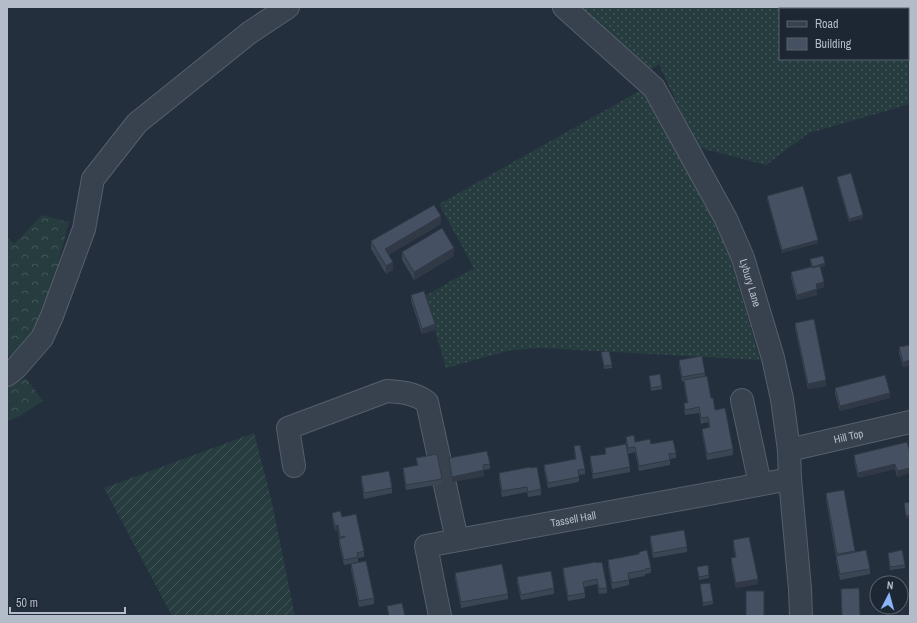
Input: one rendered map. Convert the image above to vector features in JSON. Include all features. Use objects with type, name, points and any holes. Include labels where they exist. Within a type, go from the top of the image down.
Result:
[{"type":"street","points":[[7,375],[16,368],[42,338],[52,316],[84,229],[93,179],[137,123],[249,33],[288,7]]},
{"type":"street","name":"Lybury Lane","points":[[564,7],[654,88],[726,219],[743,258],[773,358],[782,399],[789,450],[801,616]]},
{"type":"street","points":[[294,466],[288,428],[387,391],[418,395],[427,402],[457,540]]},
{"type":"street","points":[[742,400],[760,484]]},
{"type":"street","name":"Hill Top","points":[[789,450],[909,427]]},
{"type":"street","name":"Tassell Hall","points":[[440,616],[426,546],[790,479]]},
{"type":"green space","points":[[576,7],[910,7],[910,104],[809,133],[766,165],[697,147],[659,64],[648,72]]},
{"type":"green space","points":[[643,89],[670,133],[725,240],[760,360],[542,348],[511,350],[446,368],[425,296],[474,268],[439,204]]},
{"type":"green space","points":[[42,215],[69,222],[55,276],[40,317],[31,334],[20,348],[7,357],[7,237],[14,244]]},
{"type":"green space","points":[[26,378],[43,401],[20,416],[7,421],[7,386]]},
{"type":"green space","points":[[254,433],[271,498],[295,616],[172,616],[104,488]]},
{"type":"building","points":[[851,173],[863,215],[849,219],[837,177]]},
{"type":"building","points":[[803,186],[818,240],[782,250],[767,196]]},
{"type":"building","points":[[434,205],[441,216],[385,249],[393,262],[386,266],[371,241]]},
{"type":"building","points":[[442,228],[454,248],[414,272],[402,252]]},
{"type":"building","points":[[823,256],[825,263],[813,267],[810,259]]},
{"type":"building","points":[[820,266],[824,282],[816,284],[817,289],[797,295],[791,272]]},
{"type":"building","points":[[424,291],[435,324],[422,329],[411,295]]},
{"type":"building","points":[[814,319],[826,380],[808,384],[795,323]]},
{"type":"building","points":[[910,345],[910,360],[903,362],[899,347]]},
{"type":"building","points":[[609,351],[612,365],[604,366],[601,352]]},
{"type":"building","points":[[702,356],[705,373],[682,377],[679,360]]},
{"type":"building","points":[[660,374],[662,386],[651,388],[649,376]]},
{"type":"building","points":[[885,375],[890,393],[840,406],[835,388]]},
{"type":"building","points":[[707,376],[715,410],[725,408],[733,449],[707,454],[702,429],[710,427],[708,417],[701,418],[699,407],[685,410],[684,403],[688,403],[684,380]]},
{"type":"building","points":[[634,435],[635,442],[650,439],[651,444],[673,440],[676,453],[669,454],[670,460],[639,466],[635,447],[628,448],[626,437]]},
{"type":"building","points":[[907,442],[910,452],[910,468],[897,471],[895,464],[858,473],[854,455]]},
{"type":"building","points":[[626,444],[630,467],[593,474],[590,456],[606,454],[605,448]]},
{"type":"building","points":[[580,445],[585,469],[578,470],[579,477],[548,483],[544,465],[576,459],[574,446]]},
{"type":"building","points":[[487,451],[490,464],[483,465],[484,470],[452,477],[449,458]]},
{"type":"building","points":[[437,454],[442,479],[406,485],[403,468],[418,465],[416,458]]},
{"type":"building","points":[[537,467],[541,489],[528,492],[527,487],[502,491],[499,473]]},
{"type":"building","points":[[389,471],[392,488],[364,493],[361,476]]},
{"type":"building","points":[[844,490],[855,551],[837,554],[826,493]]},
{"type":"building","points":[[910,502],[910,515],[906,516],[904,503]]},
{"type":"building","points":[[340,511],[342,517],[356,514],[364,551],[357,553],[358,557],[344,560],[339,539],[345,536],[340,537],[338,525],[335,526],[332,513]]},
{"type":"building","points":[[684,530],[687,547],[653,553],[650,536]]},
{"type":"building","points":[[749,537],[758,579],[736,583],[731,558],[736,557],[733,540]]},
{"type":"building","points":[[647,550],[651,568],[628,573],[629,580],[612,583],[608,560],[639,554],[639,552]]},
{"type":"building","points":[[866,550],[870,569],[840,574],[836,556]]},
{"type":"building","points":[[902,550],[905,565],[890,567],[888,553]]},
{"type":"building","points":[[366,561],[374,598],[359,601],[351,564]]},
{"type":"building","points":[[602,562],[607,588],[599,589],[597,579],[583,582],[585,593],[568,596],[563,568]]},
{"type":"building","points":[[502,564],[508,594],[461,602],[455,573]]},
{"type":"building","points":[[708,565],[709,575],[699,577],[697,567]]},
{"type":"building","points":[[551,571],[554,588],[521,595],[517,577]]},
{"type":"building","points":[[710,583],[713,601],[703,603],[700,584]]},
{"type":"building","points":[[859,588],[860,616],[842,616],[841,589]]},
{"type":"building","points":[[746,591],[764,591],[764,616],[746,616]]},
{"type":"building","points":[[402,603],[405,616],[389,616],[387,606]]}]
